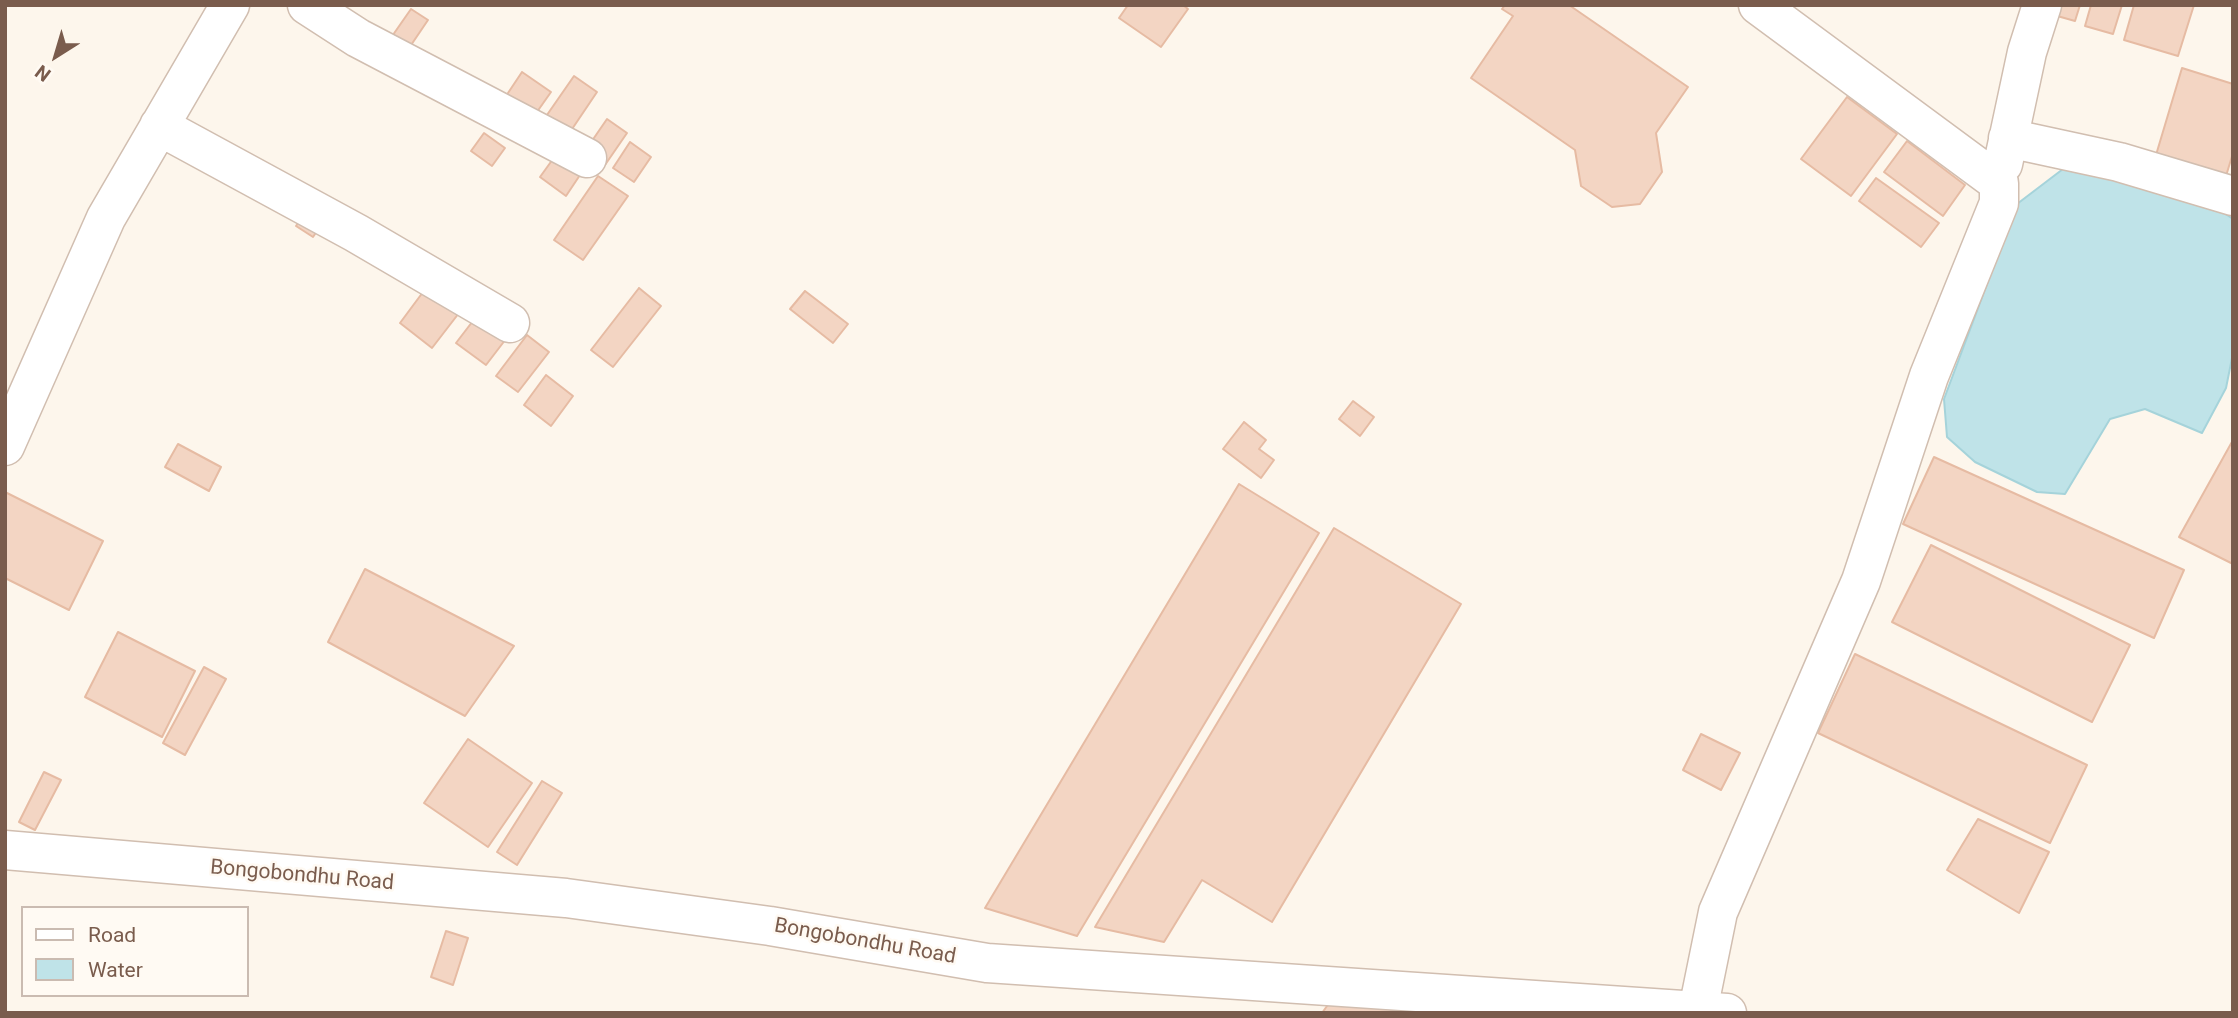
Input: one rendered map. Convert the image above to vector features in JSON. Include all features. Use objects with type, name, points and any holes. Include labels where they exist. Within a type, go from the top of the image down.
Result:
[{"type":"street","points":[[5,446],[106,218],[230,5]]},
{"type":"street","points":[[307,5],[358,38],[587,158]]},
{"type":"street","points":[[1758,5],[1999,183]]},
{"type":"street","points":[[1712,1011],[1718,912],[1861,581],[1929,376],[1999,203],[1999,183],[2008,138],[2027,52],[2042,5]]},
{"type":"street","points":[[159,127],[356,233],[510,323]]},
{"type":"street","points":[[2008,138],[2119,162],[2233,196]]},
{"type":"street","name":"Bongobondhu Road","points":[[5,850],[566,898],[770,926],[987,963],[1712,1011]]},
{"type":"water","points":[[2063,169],[2154,187],[2224,213],[2233,219],[2233,353],[2226,388],[2202,433],[2145,409],[2110,419],[2065,494],[2037,492],[1975,462],[1947,437],[1944,399],[2017,204]]},
{"type":"building","points":[[1128,5],[1183,5],[1188,9],[1161,47],[1119,18]]},
{"type":"building","points":[[1505,5],[1569,5],[1688,87],[1656,133],[1662,172],[1640,204],[1612,207],[1581,186],[1575,150],[1471,78],[1513,16],[1502,9]]},
{"type":"building","points":[[2045,5],[2080,5],[2075,21],[2043,12]]},
{"type":"building","points":[[2091,5],[2122,5],[2113,34],[2085,26]]},
{"type":"building","points":[[2134,5],[2194,5],[2178,56],[2124,40]]},
{"type":"building","points":[[411,9],[428,20],[405,54],[388,42]]},
{"type":"building","points":[[2182,68],[2233,84],[2233,153],[2226,176],[2156,155]]},
{"type":"building","points":[[522,72],[551,92],[532,119],[504,99]]},
{"type":"building","points":[[574,76],[597,92],[564,141],[540,125]]},
{"type":"building","points":[[1847,97],[1897,134],[1851,196],[1801,159]]},
{"type":"building","points":[[607,119],[627,133],[605,165],[585,151]]},
{"type":"building","points":[[484,133],[505,148],[492,166],[471,151]]},
{"type":"building","points":[[1907,141],[1965,185],[1943,216],[1884,172]]},
{"type":"building","points":[[630,142],[651,157],[634,182],[613,168]]},
{"type":"building","points":[[558,152],[584,169],[566,196],[540,177]]},
{"type":"building","points":[[598,176],[628,196],[583,260],[554,240]]},
{"type":"building","points":[[1876,178],[1939,223],[1921,247],[1859,201]]},
{"type":"building","points":[[305,213],[321,225],[313,237],[296,226]]},
{"type":"building","points":[[426,288],[459,313],[432,348],[400,323]]},
{"type":"building","points":[[639,288],[661,306],[613,367],[591,350]]},
{"type":"building","points":[[805,291],[848,324],[833,343],[790,309]]},
{"type":"building","points":[[479,313],[509,335],[486,365],[456,343]]},
{"type":"building","points":[[527,335],[549,352],[518,392],[496,376]]},
{"type":"building","points":[[546,375],[573,396],[551,426],[524,405]]},
{"type":"building","points":[[1353,401],[1374,417],[1360,436],[1339,419]]},
{"type":"building","points":[[1244,422],[1266,440],[1259,449],[1274,460],[1261,478],[1223,449]]},
{"type":"building","points":[[2233,440],[2233,564],[2179,537]]},
{"type":"building","points":[[178,444],[221,467],[209,491],[165,467]]},
{"type":"building","points":[[1934,457],[2184,570],[2154,638],[1903,524]]},
{"type":"building","points":[[1239,484],[1319,533],[1077,936],[985,908]]},
{"type":"building","points":[[5,492],[103,541],[69,610],[5,578]]},
{"type":"building","points":[[1334,528],[1461,604],[1272,922],[1202,880],[1164,942],[1095,927]]},
{"type":"building","points":[[1931,545],[2130,645],[2092,722],[1892,622]]},
{"type":"building","points":[[365,569],[514,646],[465,716],[328,642]]},
{"type":"building","points":[[118,632],[195,671],[162,737],[85,697]]},
{"type":"building","points":[[1855,654],[2087,765],[2050,843],[1818,733]]},
{"type":"building","points":[[204,667],[226,679],[185,755],[163,743]]},
{"type":"building","points":[[1701,734],[1740,753],[1721,790],[1683,770]]},
{"type":"building","points":[[468,739],[532,783],[488,847],[424,803]]},
{"type":"building","points":[[44,772],[61,780],[35,830],[19,822]]},
{"type":"building","points":[[542,781],[562,793],[517,865],[497,852]]},
{"type":"building","points":[[1978,819],[2049,852],[2019,913],[1947,870]]},
{"type":"building","points":[[446,931],[468,938],[453,985],[431,977]]},
{"type":"building","points":[[1332,999],[1411,1013],[1322,1013]]}]
